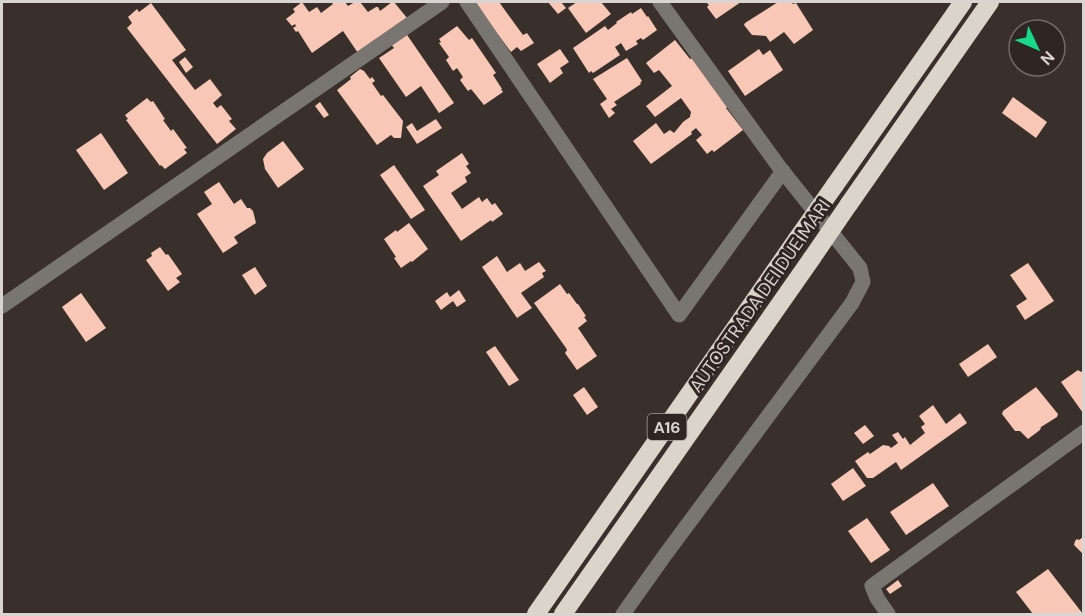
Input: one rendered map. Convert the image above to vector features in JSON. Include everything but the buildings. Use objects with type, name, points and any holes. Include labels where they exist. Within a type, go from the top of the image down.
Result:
[{"type":"highway","name":"AUTOSTRADA DEI DUE MARI","points":[[536,615],[963,2]]},
{"type":"highway","name":"AUTOSTRADA DEI DUE MARI","points":[[563,615],[990,2]]},
{"type":"street","points":[[2,306],[442,2]]},
{"type":"street","points":[[467,2],[679,315],[783,171]]},
{"type":"street","points":[[623,615],[852,303],[863,282],[860,268],[783,171],[660,2]]},
{"type":"street","points":[[888,615],[872,586],[1083,432]]}]
